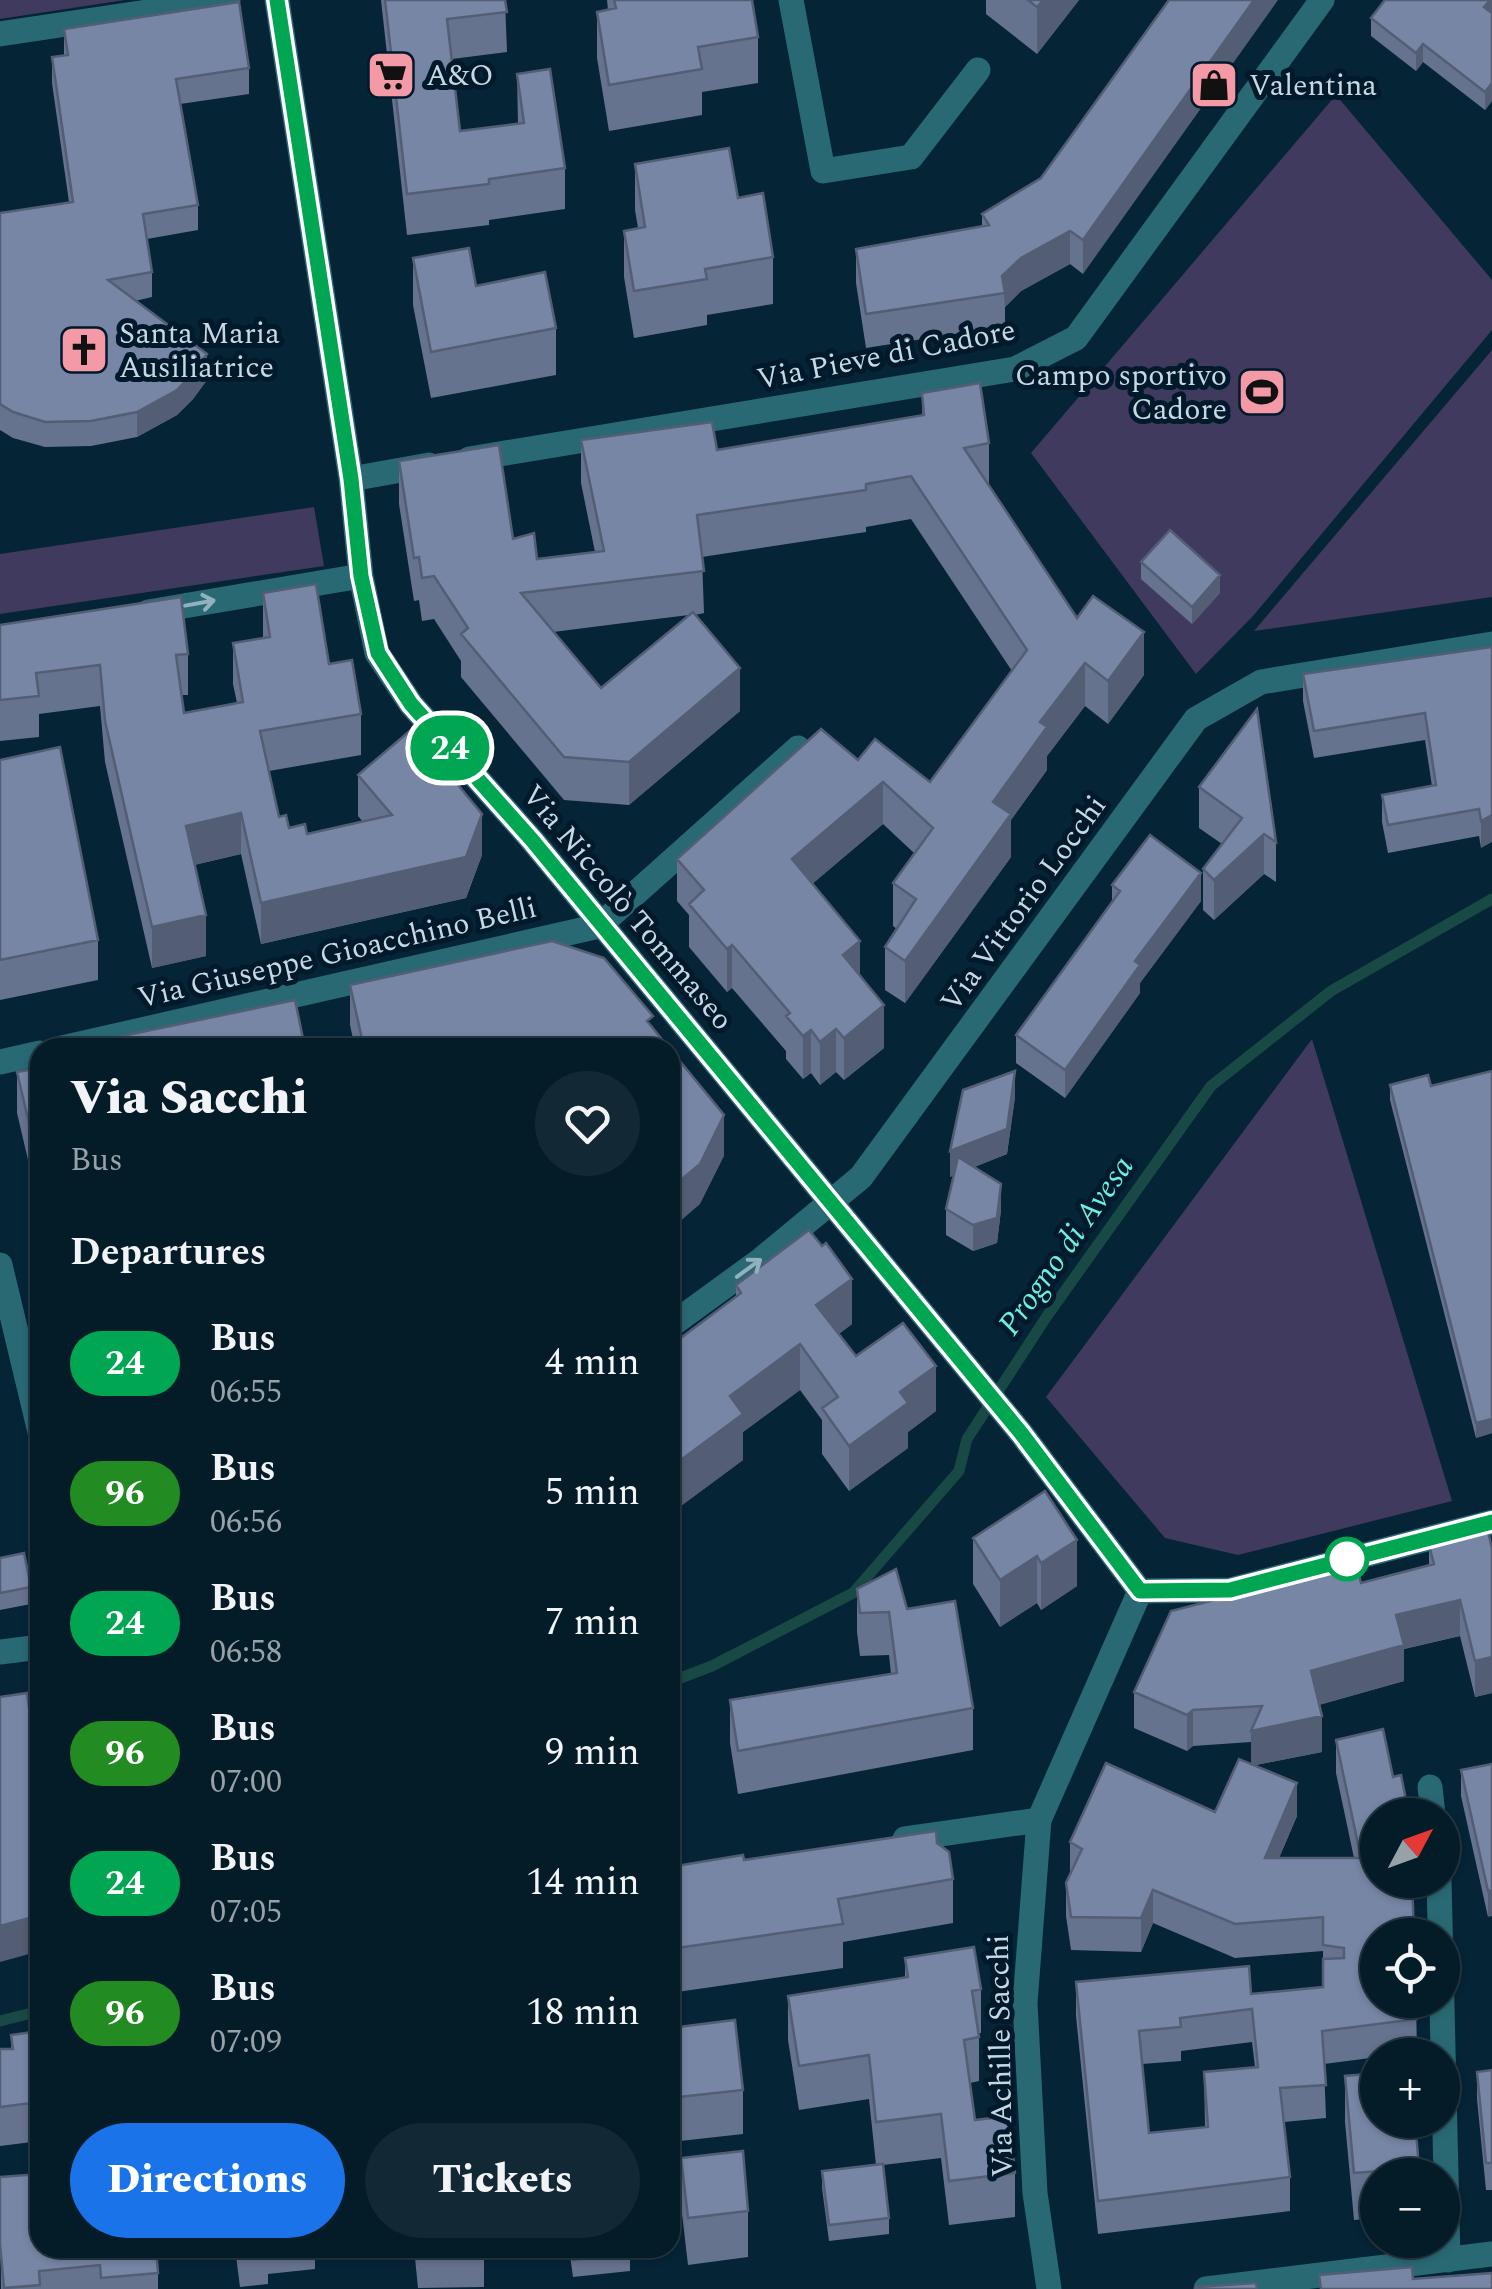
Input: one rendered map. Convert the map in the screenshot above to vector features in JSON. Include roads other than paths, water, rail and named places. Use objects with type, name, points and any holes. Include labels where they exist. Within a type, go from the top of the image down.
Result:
[{"type":"street","points":[[0,34],[228,0]]},
{"type":"street","name":"Via Niccolò Tommaseo","points":[[277,0],[351,479],[361,576],[378,653],[411,704],[532,840],[1021,1433],[1140,1591]]},
{"type":"street","points":[[790,0],[823,171],[911,157],[978,70]]},
{"type":"street","name":"Via Pieve di Cadore","points":[[351,479],[1015,370],[1076,338],[1322,0]]},
{"type":"street","points":[[114,618],[361,576]]},
{"type":"street","name":"Via Vittorio Locchi","points":[[680,1318],[861,1177],[1196,719],[1261,682],[1492,644]]},
{"type":"street","name":"Via Giuseppe Gioacchino Belli","points":[[106,1038],[600,926],[798,748]]},
{"type":"street","points":[[0,1062],[30,1054]]},
{"type":"street","points":[[0,1265],[30,1390]]},
{"type":"street","points":[[1140,1591],[1230,1590],[1492,1522]]},
{"type":"street","name":"Via Achille Sacchi","points":[[1049,2289],[1036,2193],[1025,2003],[1039,1820],[1140,1591]]},
{"type":"street","points":[[0,1652],[30,1648]]},
{"type":"street","points":[[1430,1787],[1431,1798]]},
{"type":"street","points":[[884,1842],[1039,1820]]},
{"type":"street","points":[[1439,1898],[1448,2260]]},
{"type":"street","points":[[1206,2289],[1492,2254]]},
{"type":"waterway","name":"Progno di Avesa","points":[[680,1678],[712,1666],[853,1593],[959,1471],[967,1439],[1047,1316],[1211,1086],[1331,991],[1492,899]]},
{"type":"waterway","name":"Progno di Avesa","points":[[0,2021],[30,2014]]},
{"type":"place","name":"A&O","points":[[391,75]]},
{"type":"place","name":"Valentina","points":[[1214,85]]},
{"type":"place","name":"Santa Maria Ausiliatrice","points":[[84,350]]},
{"type":"place","name":"Campo sportivo Cadore","points":[[1262,392]]}]
